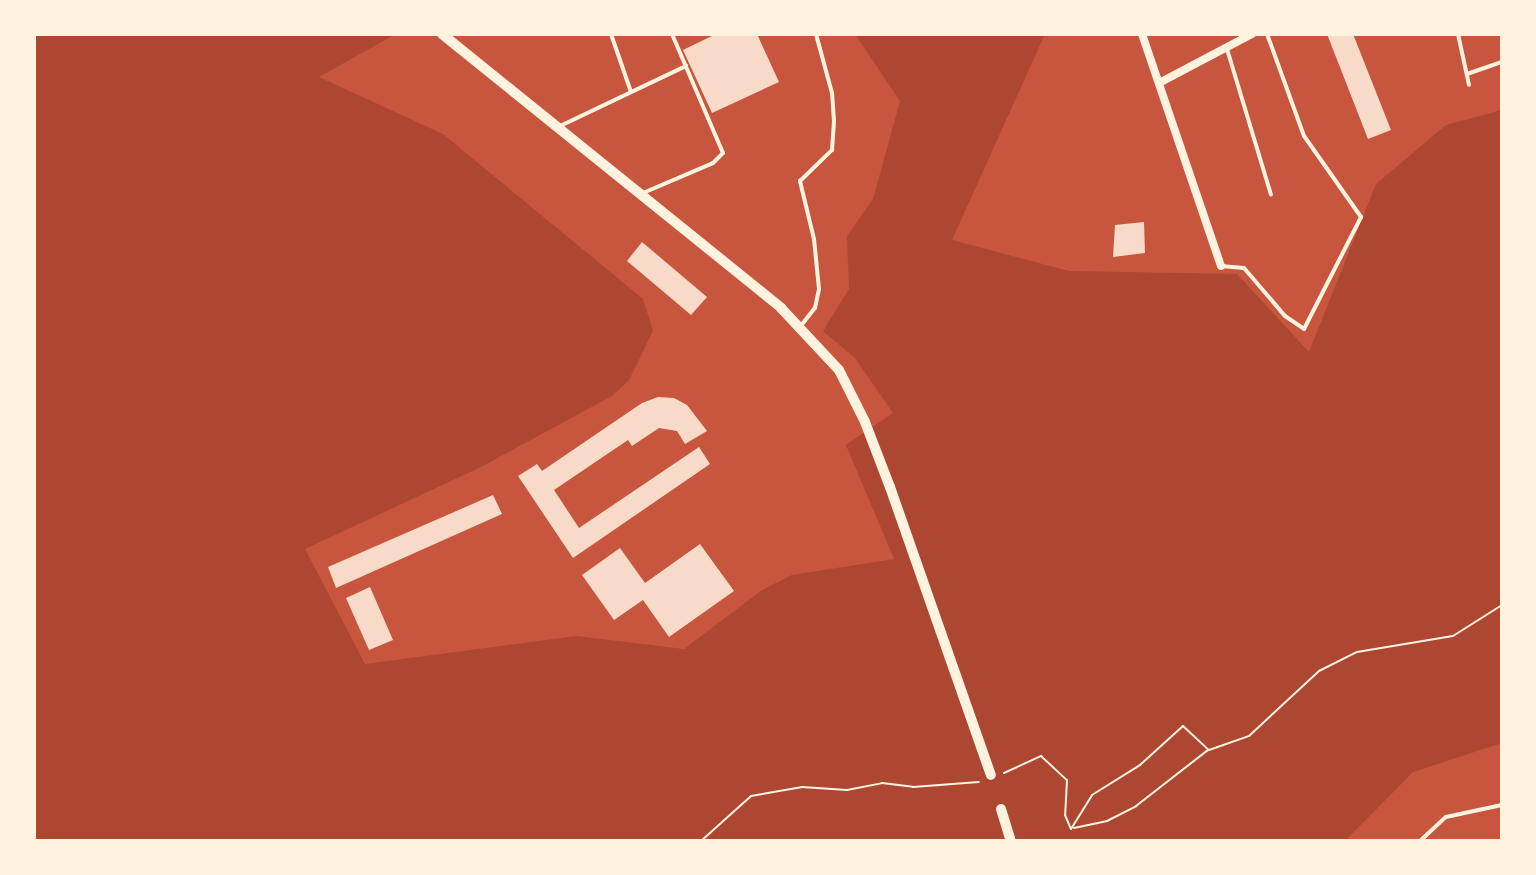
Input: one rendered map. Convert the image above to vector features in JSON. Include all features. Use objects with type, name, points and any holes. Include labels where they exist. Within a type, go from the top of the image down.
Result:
[{"type":"street","points":[[442,34],[800,327],[839,370],[865,422],[994,777]]},
{"type":"street","points":[[1142,34],[1221,266]]},
{"type":"street","points":[[1159,83],[1252,34]]},
{"type":"street","points":[[1001,809],[1011,841]]},
{"type":"lane","points":[[611,34],[631,92]]},
{"type":"lane","points":[[640,194],[713,163],[723,153],[672,34]]},
{"type":"lane","points":[[800,327],[815,308],[819,289],[814,239],[800,181],[832,150],[834,121],[832,93],[816,34]]},
{"type":"lane","points":[[1221,266],[1244,268],[1285,316],[1304,329],[1361,217],[1304,136],[1267,34]]},
{"type":"lane","points":[[1458,34],[1469,85]]},
{"type":"lane","points":[[1226,47],[1271,195]]},
{"type":"lane","points":[[1467,74],[1502,62]]},
{"type":"lane","points":[[558,127],[686,66]]},
{"type":"lane","points":[[1420,841],[1446,817],[1502,805]]},
{"type":"path","points":[[1071,829],[1107,821],[1136,806],[1209,750],[1249,736],[1319,671],[1331,664],[1357,652],[1453,636],[1502,605]]},
{"type":"path","points":[[1071,829],[1092,795],[1140,765],[1183,726],[1209,750]]},
{"type":"path","points":[[701,841],[751,796],[802,787],[847,790],[882,783],[913,787],[994,777],[1041,756],[1067,780],[1065,815],[1071,829]]},
{"type":"shaded area","points":[[34,34],[390,34],[392,36],[319,77],[443,134],[643,299],[653,331],[629,380],[612,396],[481,467],[305,549],[365,664],[576,636],[684,649],[762,590],[792,575],[894,559],[846,445],[893,413],[855,358],[823,331],[849,289],[847,236],[873,199],[900,101],[855,34],[1045,34],[952,240],[1069,271],[1237,274],[1309,352],[1376,184],[1446,125],[1502,110],[1502,743],[1413,772],[1345,841],[34,841]]},
{"type":"building","points":[[716,34],[757,34],[779,82],[712,113],[683,50]]},
{"type":"building","points":[[1327,34],[1353,34],[1391,130],[1368,139]]},
{"type":"building","points":[[1144,222],[1145,253],[1113,257],[1115,225]]},
{"type":"building","points":[[642,242],[707,297],[691,315],[627,261]]},
{"type":"building","points":[[658,397],[674,398],[687,405],[707,431],[685,444],[677,431],[659,428],[632,446],[628,440],[554,490],[579,528],[699,447],[710,464],[573,558],[518,476],[537,464],[542,471],[642,403]]},
{"type":"building","points":[[493,495],[502,514],[336,588],[328,567]]},
{"type":"building","points":[[700,544],[734,591],[669,637],[643,600],[614,620],[582,575],[620,548],[645,583]]},
{"type":"building","points":[[370,587],[393,640],[369,650],[346,598]]}]
